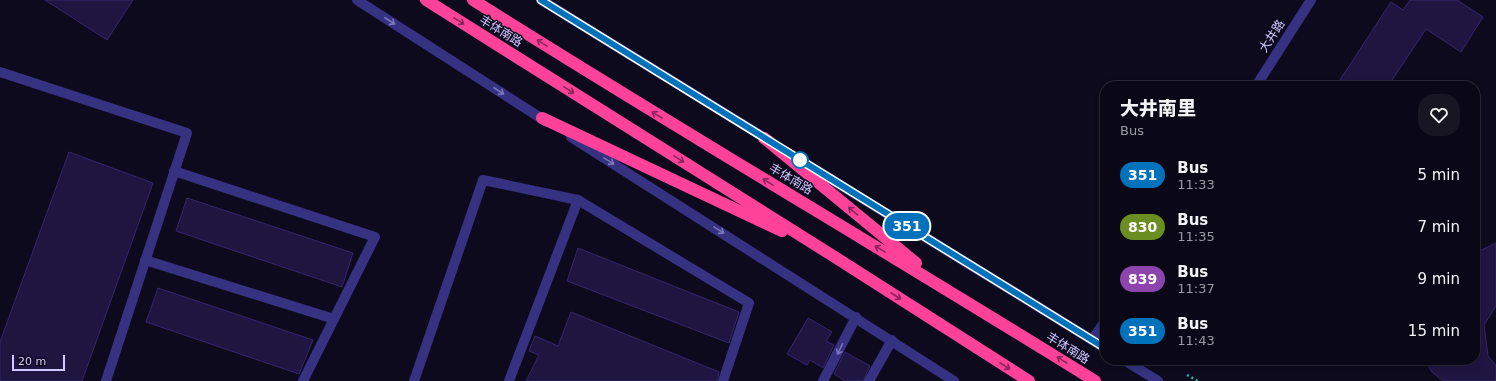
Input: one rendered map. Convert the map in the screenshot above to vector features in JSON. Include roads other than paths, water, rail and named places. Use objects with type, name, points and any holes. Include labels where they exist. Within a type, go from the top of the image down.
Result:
[{"type":"highway","name":"丰体南路","points":[[426,0],[1029,381]]},
{"type":"highway","name":"丰体南路","points":[[473,0],[622,94],[948,290],[1095,381]]},
{"type":"highway","points":[[542,118],[830,254]]},
{"type":"highway","points":[[764,138],[948,290]]},
{"type":"street","points":[[357,0],[856,317],[954,381]]},
{"type":"street","name":"丰体南路","points":[[540,0],[1100,345]]},
{"type":"street","name":"大井路","points":[[1259,81],[1311,0]]},
{"type":"street","points":[[0,72],[187,132],[106,381]]},
{"type":"street","points":[[174,171],[375,236],[304,381]]},
{"type":"street","points":[[414,381],[483,180],[578,200],[749,303],[723,381]]},
{"type":"street","points":[[509,381],[578,200]]},
{"type":"street","points":[[145,260],[334,319]]},
{"type":"street","points":[[823,381],[856,317]]},
{"type":"street","points":[[1092,340],[1100,328]]},
{"type":"street","points":[[869,381],[892,340]]},
{"type":"street","points":[[1132,365],[1158,381]]}]
